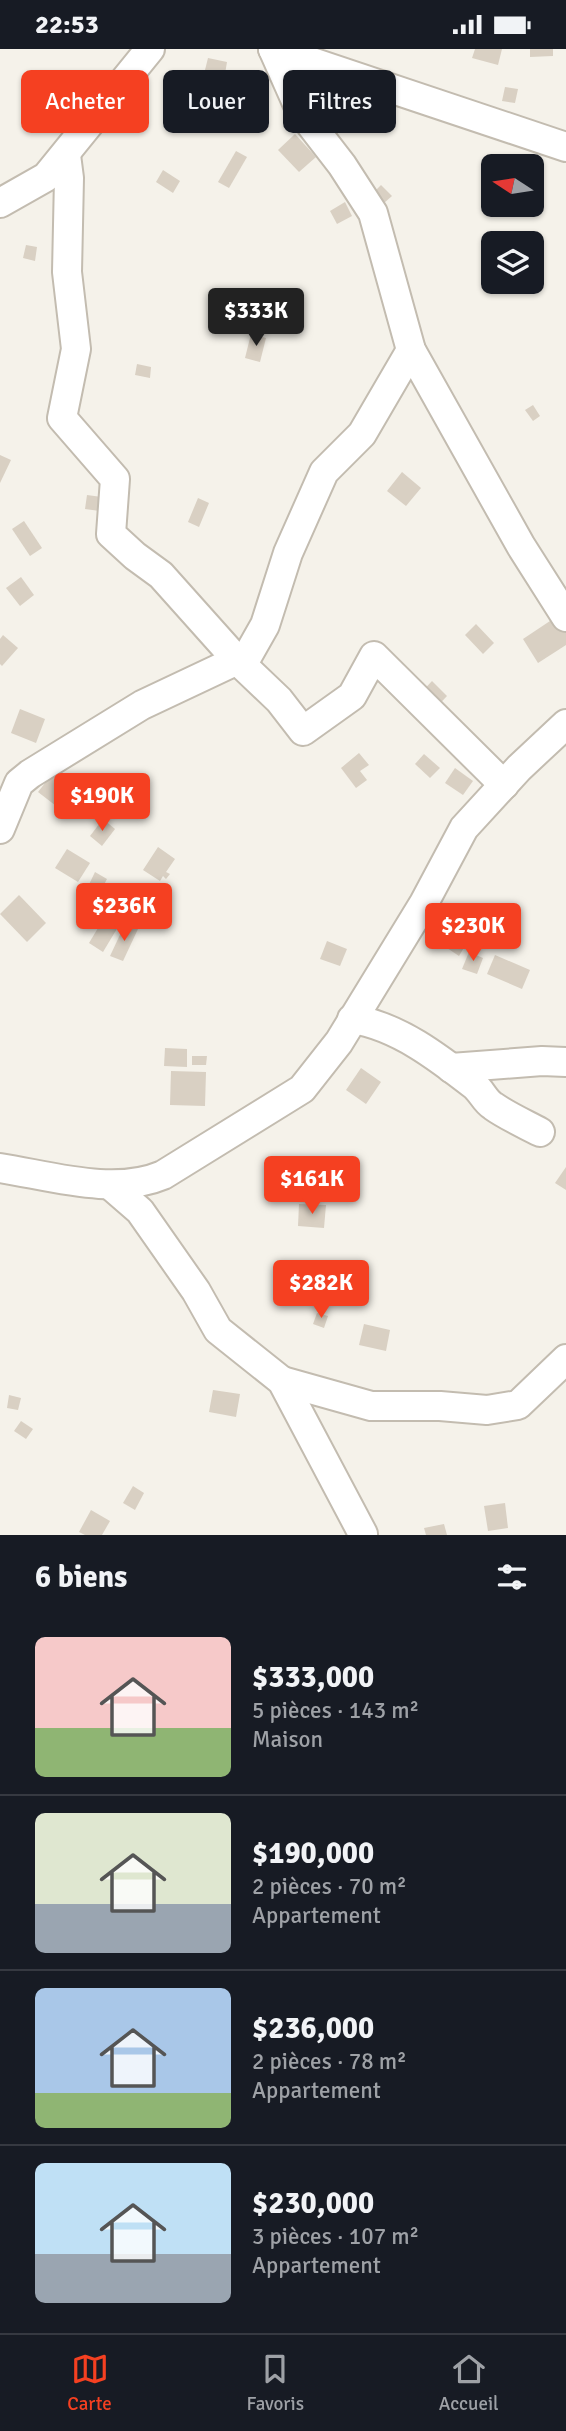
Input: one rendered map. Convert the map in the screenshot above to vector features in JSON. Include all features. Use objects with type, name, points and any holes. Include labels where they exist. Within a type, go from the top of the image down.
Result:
[{"type":"street","points":[[0,203],[47,177],[150,49]]},
{"type":"street","points":[[273,49],[566,147]]},
{"type":"street","points":[[273,49],[302,112],[342,165],[373,213],[411,350],[521,546],[566,617]]},
{"type":"street","points":[[66,155],[69,178],[67,272],[76,349],[62,418],[115,479],[111,534],[135,556],[162,575],[237,660],[278,700],[303,731],[352,696],[374,656],[504,785]]},
{"type":"street","points":[[0,829],[19,783],[30,774],[142,705],[248,655],[265,625],[288,553],[324,473],[362,434],[411,350]]},
{"type":"street","points":[[0,1168],[110,1185],[148,1181],[163,1175],[302,1089],[339,1042],[424,903],[464,828],[566,725]]},
{"type":"street","points":[[352,1019],[371,1022],[405,1038],[478,1089],[491,1105],[540,1132]]},
{"type":"street","points":[[451,1068],[566,1062]]},
{"type":"street","points":[[110,1185],[140,1211],[196,1291],[218,1329],[282,1381],[363,1534]]},
{"type":"street","points":[[282,1381],[371,1406],[440,1406],[487,1411],[518,1405],[566,1359]]},
{"type":"building","points":[[475,49],[502,49],[498,65],[472,58]]},
{"type":"building","points":[[530,49],[553,49],[553,56],[530,57]]},
{"type":"building","points":[[208,58],[227,62],[226,70],[205,70]]},
{"type":"building","points":[[505,87],[518,89],[515,103],[502,101]]},
{"type":"building","points":[[295,134],[316,157],[299,172],[278,150]]},
{"type":"building","points":[[236,151],[247,157],[229,188],[218,182]]},
{"type":"building","points":[[163,170],[180,181],[173,193],[156,182]]},
{"type":"building","points":[[381,185],[392,196],[384,203],[374,192]]},
{"type":"building","points":[[345,202],[352,216],[337,224],[330,211]]},
{"type":"building","points":[[26,245],[37,247],[35,261],[23,258]]},
{"type":"building","points":[[245,305],[260,309],[258,319],[243,315]]},
{"type":"building","points":[[251,334],[266,338],[260,362],[245,358]]},
{"type":"building","points":[[137,364],[151,367],[150,378],[135,375]]},
{"type":"building","points":[[533,405],[540,416],[533,421],[525,410]]},
{"type":"building","points":[[0,455],[11,460],[0,483]]},
{"type":"building","points":[[402,472],[421,488],[406,506],[387,491]]},
{"type":"building","points":[[87,495],[109,498],[107,512],[85,509]]},
{"type":"building","points":[[198,498],[209,503],[199,527],[188,522]]},
{"type":"building","points":[[24,521],[42,548],[30,556],[12,529]]},
{"type":"building","points":[[21,577],[34,595],[20,606],[6,588]]},
{"type":"building","points":[[559,615],[566,627],[566,645],[538,663],[523,639]]},
{"type":"building","points":[[476,624],[494,643],[483,654],[465,635]]},
{"type":"building","points":[[3,635],[18,648],[2,666],[0,639]]},
{"type":"building","points":[[432,681],[447,696],[433,711],[418,696]]},
{"type":"building","points":[[20,709],[45,719],[36,743],[11,733]]},
{"type":"building","points":[[359,753],[369,765],[360,771],[367,780],[356,788],[341,768]]},
{"type":"building","points":[[424,754],[440,768],[430,778],[415,764]]},
{"type":"building","points":[[455,768],[473,781],[463,795],[445,783]]},
{"type":"building","points":[[56,769],[78,787],[60,809],[38,792]]},
{"type":"building","points":[[103,819],[115,829],[102,846],[90,836]]},
{"type":"building","points":[[158,847],[175,859],[166,872],[170,874],[166,879],[163,876],[160,881],[143,870]]},
{"type":"building","points":[[67,849],[90,863],[78,882],[55,868]]},
{"type":"building","points":[[95,872],[107,879],[94,903],[83,897]]},
{"type":"building","points":[[19,895],[46,923],[27,942],[0,914]]},
{"type":"building","points":[[104,918],[118,927],[103,952],[89,943]]},
{"type":"building","points":[[125,924],[138,929],[123,961],[110,956]]},
{"type":"building","points":[[457,932],[469,939],[459,956],[447,948]]},
{"type":"building","points":[[327,941],[347,949],[340,966],[320,959]]},
{"type":"building","points":[[469,952],[483,958],[477,974],[462,969]]},
{"type":"building","points":[[495,955],[530,970],[522,989],[487,974]]},
{"type":"building","points":[[165,1048],[187,1049],[187,1067],[164,1066]]},
{"type":"building","points":[[192,1056],[207,1056],[206,1065],[192,1065]]},
{"type":"building","points":[[361,1068],[381,1082],[366,1104],[346,1090]]},
{"type":"building","points":[[171,1071],[206,1072],[205,1106],[170,1105]]},
{"type":"building","points":[[566,1167],[566,1190],[555,1183]]},
{"type":"building","points":[[299,1204],[326,1205],[324,1228],[298,1226]]},
{"type":"building","points":[[317,1313],[328,1316],[324,1328],[313,1324]]},
{"type":"building","points":[[364,1324],[390,1330],[386,1351],[359,1345]]},
{"type":"building","points":[[213,1390],[240,1394],[236,1417],[209,1412]]},
{"type":"building","points":[[9,1395],[21,1398],[18,1410],[7,1408]]},
{"type":"building","points":[[21,1421],[33,1429],[26,1439],[14,1431]]},
{"type":"building","points":[[133,1486],[144,1493],[135,1510],[123,1503]]},
{"type":"building","points":[[505,1503],[508,1528],[488,1531],[484,1506]]},
{"type":"building","points":[[91,1510],[110,1521],[102,1535],[85,1535],[79,1532]]},
{"type":"building","points":[[444,1524],[447,1535],[426,1535],[424,1528]]}]
